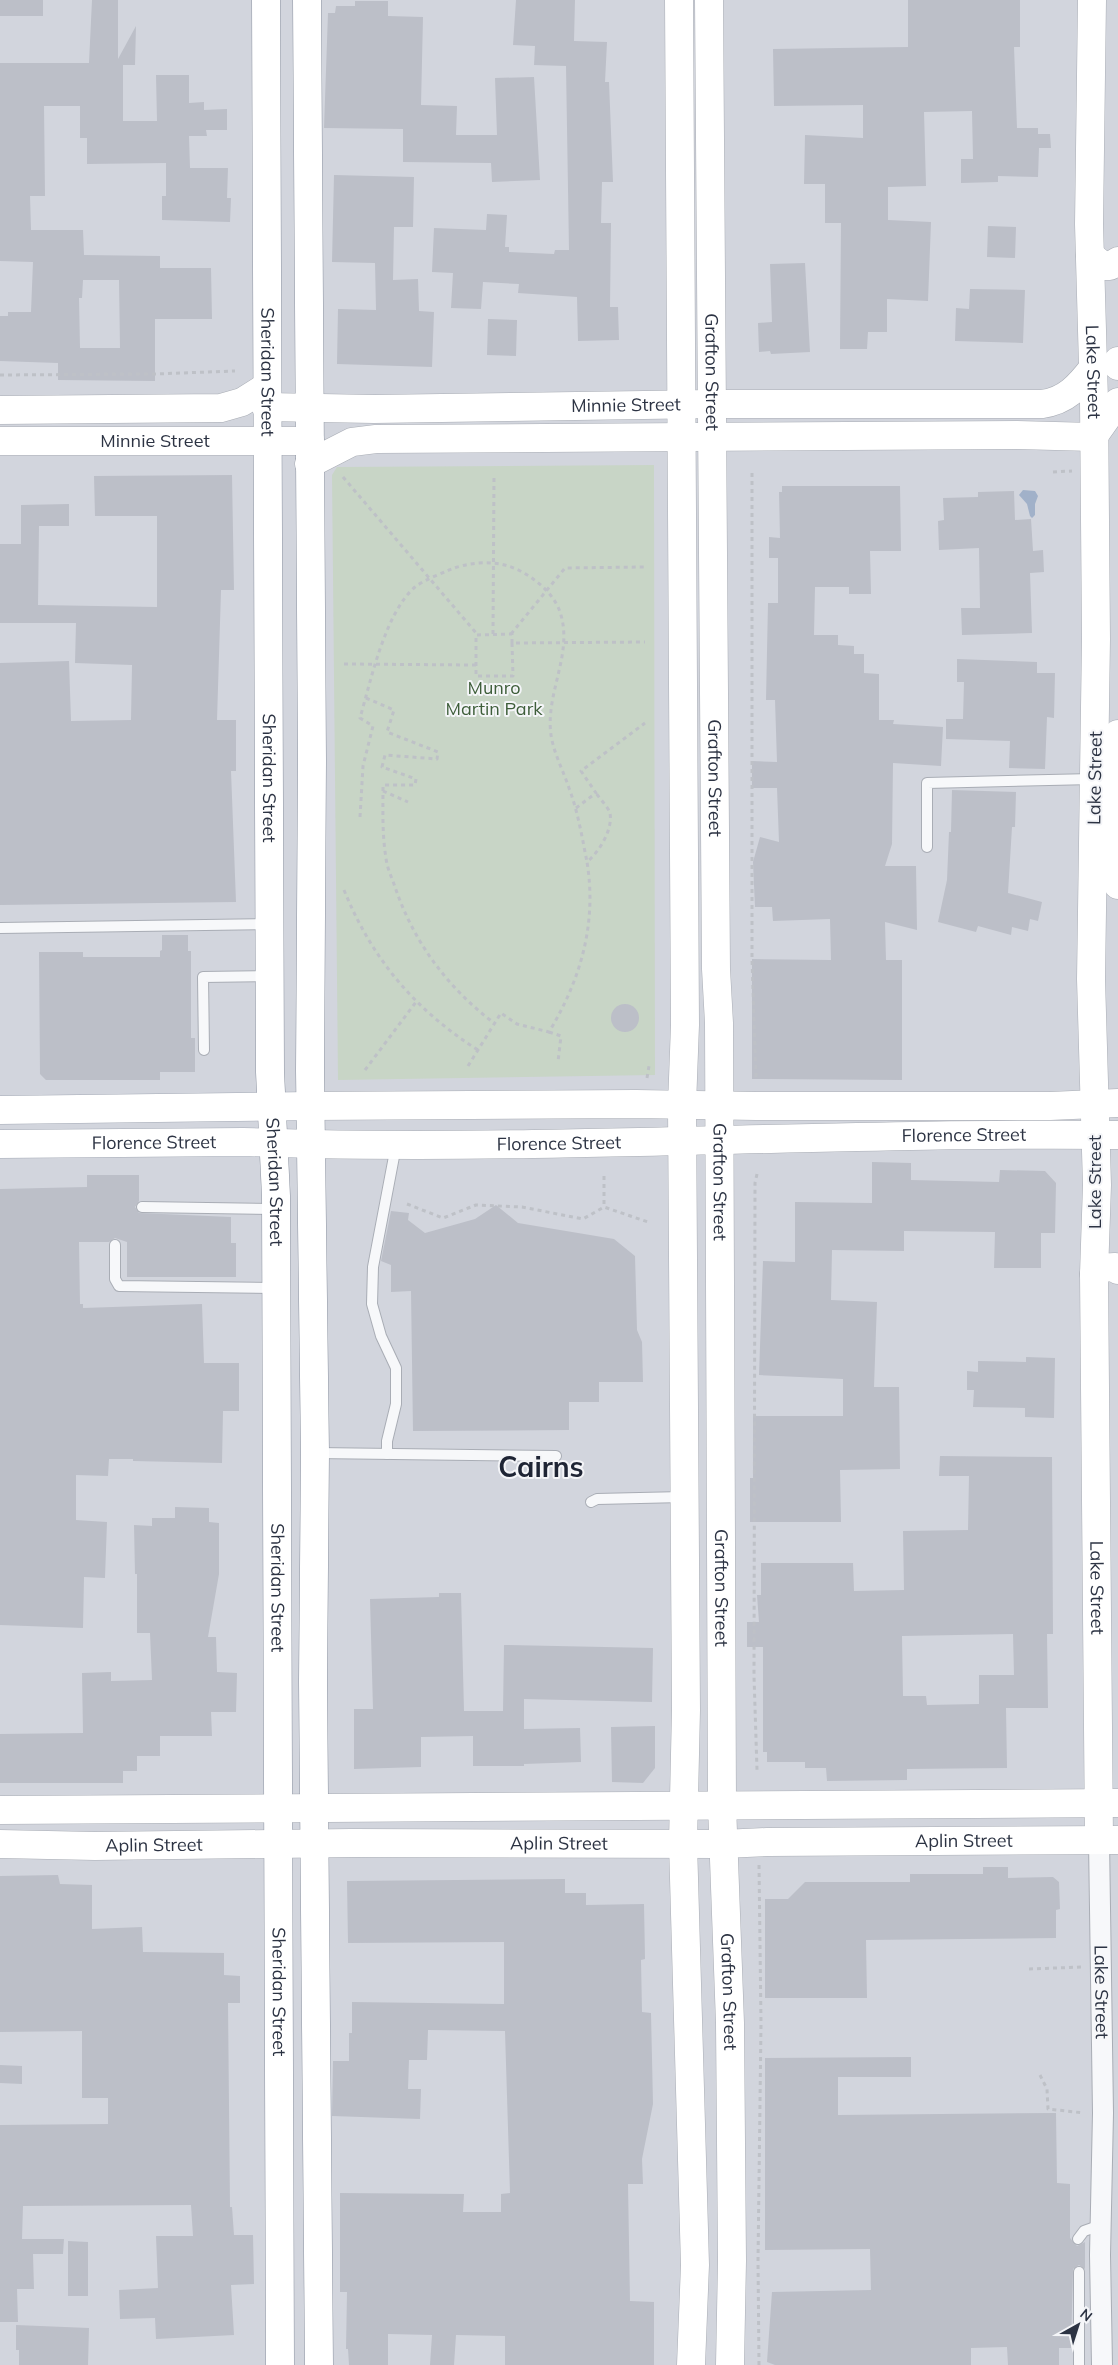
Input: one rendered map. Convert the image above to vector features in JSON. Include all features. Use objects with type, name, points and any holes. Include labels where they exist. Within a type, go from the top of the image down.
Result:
[{"type":"main road","name":"Sheridan Street","points":[[266,0],[269,924],[272,1108],[275,1143],[276,1209],[280,2365]]},
{"type":"main road","name":"Sheridan Street","points":[[306,0],[315,1453],[313,1682],[319,2365]]},
{"type":"main road","name":"Grafton Street","points":[[679,0],[685,1025],[682,1105],[686,1710],[683,1844],[695,2265],[691,2365]]},
{"type":"main road","name":"Grafton Street","points":[[710,0],[712,559],[716,968],[719,1023],[722,1804],[730,2023],[732,2261],[730,2365]]},
{"type":"main road","name":"Lake Street","points":[[1092,0],[1090,255],[1110,365],[1093,437],[1096,640],[1091,979],[1106,1104],[1107,1135],[1097,1185],[1106,1272],[1109,1840]]},
{"type":"main road","points":[[1090,255],[1103,266],[1110,266],[1118,261]]},
{"type":"main road","points":[[680,264],[699,267],[712,262]]},
{"type":"main road","name":"Minnie Street","points":[[0,441],[266,441],[310,452],[352,442],[376,439],[712,438],[775,421],[1046,403],[1060,399],[1110,365]]},
{"type":"main road","name":"Minnie Street","points":[[0,410],[201,408],[235,405],[266,397],[310,408],[374,409],[712,404],[775,421],[1017,435],[1093,437]]},
{"type":"main road","points":[[1093,437],[1118,402]]},
{"type":"main road","points":[[1016,404],[1024,419],[1017,435]]},
{"type":"main road","points":[[616,406],[621,413],[621,427],[616,439]]},
{"type":"main road","points":[[200,440],[206,429],[207,416],[201,408]]},
{"type":"main road","points":[[374,409],[369,418],[369,430],[376,439]]},
{"type":"main road","points":[[682,564],[692,556],[700,555],[712,559]]},
{"type":"main road","name":"Lake Street","points":[[1118,734],[1118,885]]},
{"type":"main road","points":[[685,1025],[696,1032],[704,1032],[710,1031],[719,1023]]},
{"type":"main road","name":"Florence Street","points":[[0,1110],[312,1106],[1106,1104]]},
{"type":"main road","name":"Florence Street","points":[[0,1144],[275,1143],[397,1145],[683,1142],[991,1134],[1107,1135]]},
{"type":"main road","points":[[684,1282],[697,1272],[712,1271],[720,1286]]},
{"type":"main road","points":[[276,1362],[286,1355],[300,1356],[314,1363]]},
{"type":"main road","points":[[277,1680],[288,1694],[308,1694],[313,1682]]},
{"type":"main road","points":[[686,1710],[700,1717],[718,1717],[723,1708]]},
{"type":"main road","name":"Aplin Street","points":[[0,1810],[1108,1803]]},
{"type":"main road","name":"Aplin Street","points":[[0,1844],[723,1844],[1109,1840]]},
{"type":"main road","points":[[278,1943],[287,1936],[304,1934],[315,1942]]},
{"type":"street","name":"Lake Street","points":[[1102,2365],[1110,2224],[1103,2114],[1102,1965],[1109,1840]]},
{"type":"lane","points":[[927,847],[927,782],[1094,779]]},
{"type":"lane","points":[[0,928],[269,924]]},
{"type":"lane","points":[[204,1050],[203,976],[270,976]]},
{"type":"lane","points":[[387,1454],[387,1441],[396,1404],[396,1368],[381,1336],[372,1304],[373,1267],[397,1145]]},
{"type":"lane","points":[[142,1207],[276,1209]]},
{"type":"lane","points":[[114,1246],[115,1279],[119,1286],[276,1288]]},
{"type":"lane","points":[[315,1453],[556,1456]]},
{"type":"lane","points":[[591,1502],[597,1499],[684,1497]]},
{"type":"lane","points":[[1078,2239],[1084,2230],[1110,2224]]},
{"type":"lane","points":[[1078,2272],[1079,2365]]},
{"type":"path","points":[[0,375],[155,374],[235,371]]},
{"type":"path","points":[[752,473],[752,959],[756,1079]]},
{"type":"path","points":[[493,634],[494,476]]},
{"type":"path","points":[[343,477],[478,634],[510,634]]},
{"type":"path","points":[[360,817],[364,766],[373,726],[360,718],[382,639],[394,616],[415,588],[459,566],[494,563],[516,569],[546,591],[560,610],[565,628],[565,642],[552,698],[551,733],[557,758],[576,808],[587,862],[591,900],[585,949],[579,971],[549,1032]]},
{"type":"path","points":[[510,634],[565,568],[644,566]]},
{"type":"path","points":[[478,634],[476,634],[476,676],[513,676],[512,634],[510,634]]},
{"type":"path","points":[[512,643],[645,642]]},
{"type":"path","points":[[344,664],[476,665]]},
{"type":"path","points":[[366,698],[394,710],[387,732],[438,752],[436,759],[385,755],[382,767],[416,779],[416,784],[383,786],[382,827],[386,860],[412,929],[432,963],[477,1010],[494,1023]]},
{"type":"path","points":[[587,862],[596,854],[608,830],[610,813],[581,771],[645,723]]},
{"type":"path","points":[[383,791],[408,802]]},
{"type":"path","points":[[576,808],[596,793]]},
{"type":"path","points":[[344,890],[354,916],[382,962],[416,1002],[448,1031],[478,1050]]},
{"type":"path","points":[[365,1070],[416,1002]]},
{"type":"path","points":[[468,1066],[501,1013],[517,1024],[561,1036],[558,1062]]},
{"type":"path","points":[[647,1078],[648,1066]]},
{"type":"path","points":[[757,1174],[755,1202],[754,1666],[757,1770]]},
{"type":"path","points":[[604,1176],[604,1207]]},
{"type":"path","points":[[407,1204],[443,1218],[476,1205],[522,1207],[583,1219],[604,1207],[648,1222]]},
{"type":"path","points":[[759,1864],[761,2024],[758,2261],[759,2365]]},
{"type":"path","points":[[1029,1968],[1102,1965]]},
{"type":"path","points":[[1040,2075],[1048,2089],[1048,2109],[1103,2114]]},
{"type":"shaded area","points":[[0,0],[1118,0],[1118,2365],[0,2365]]},
{"type":"green space","name":"Munro Martin Park","points":[[654,465],[655,1075],[338,1080],[332,475],[337,467]]},
{"type":"water","points":[[1023,490],[1035,491],[1038,496],[1035,504],[1035,515],[1032,518],[1027,504],[1019,495]]},
{"type":"building","points":[[0,0],[43,0],[43,16],[0,16]]},
{"type":"building","points":[[92,0],[118,0],[118,59],[136,26],[135,65],[123,65],[123,121],[157,121],[156,75],[189,75],[189,103],[204,102],[204,110],[227,109],[227,130],[206,130],[207,136],[189,136],[190,168],[228,168],[227,198],[231,198],[230,222],[162,220],[162,196],[166,196],[166,163],[87,164],[87,138],[80,138],[80,106],[44,106],[45,196],[30,196],[31,230],[83,230],[84,255],[160,256],[160,268],[211,268],[212,319],[155,319],[155,381],[58,380],[58,363],[0,361],[0,316],[8,316],[8,312],[31,312],[33,262],[0,261],[0,63],[89,63]],"holes":[[[83,280],[119,280],[120,348],[80,348],[79,298],[82,298]]]},
{"type":"building","points":[[516,0],[575,0],[574,41],[607,42],[605,82],[609,82],[613,182],[602,182],[601,223],[611,223],[610,307],[618,307],[619,340],[578,341],[577,297],[518,293],[519,284],[483,282],[481,309],[451,308],[453,273],[432,272],[434,228],[486,230],[487,214],[507,215],[505,247],[509,247],[509,252],[554,254],[555,250],[569,250],[566,66],[534,65],[535,46],[513,45]]},
{"type":"building","points":[[908,0],[1020,0],[1020,47],[1014,47],[1017,128],[1038,128],[1038,134],[1050,134],[1051,148],[1039,148],[1038,177],[998,176],[998,182],[961,183],[961,159],[973,159],[972,111],[924,112],[926,186],[888,187],[888,220],[931,222],[928,301],[887,299],[887,332],[868,332],[867,349],[840,349],[841,223],[825,223],[825,184],[804,184],[805,135],[863,138],[863,105],[774,106],[773,49],[908,47]]},
{"type":"building","points":[[355,1],[388,1],[388,16],[423,17],[421,105],[457,106],[456,135],[497,135],[495,78],[534,77],[540,180],[492,182],[491,163],[403,162],[403,129],[324,128],[328,13],[335,13],[336,6],[355,6]]},
{"type":"building","points":[[334,175],[414,177],[413,227],[394,227],[393,280],[418,279],[419,311],[434,312],[432,367],[337,364],[338,309],[376,310],[375,263],[332,262]]},
{"type":"building","points":[[988,226],[1016,227],[1015,258],[987,257]]},
{"type":"building","points":[[805,263],[810,352],[771,354],[770,351],[759,352],[758,323],[772,322],[770,264]]},
{"type":"building","points":[[970,289],[1025,290],[1023,343],[955,341],[956,308],[969,309]]},
{"type":"building","points":[[488,319],[517,320],[516,356],[487,355]]},
{"type":"building","points":[[232,475],[234,590],[221,590],[217,720],[236,720],[236,771],[231,771],[236,902],[0,905],[0,663],[69,661],[71,721],[131,720],[132,665],[75,663],[76,623],[0,623],[0,544],[21,544],[21,505],[69,504],[69,526],[39,526],[38,605],[157,607],[157,516],[95,516],[94,476]]},
{"type":"building","points":[[782,486],[900,486],[901,551],[870,551],[871,594],[849,594],[849,587],[815,587],[814,635],[838,635],[838,645],[854,646],[854,654],[864,654],[864,673],[879,674],[879,720],[894,720],[893,724],[943,727],[941,766],[893,763],[892,844],[885,866],[916,866],[917,930],[885,922],[886,960],[902,960],[902,1080],[752,1079],[752,959],[831,960],[830,919],[773,921],[772,907],[755,907],[753,862],[760,837],[779,842],[777,788],[752,788],[752,761],[777,762],[775,700],[766,700],[768,603],[778,603],[778,558],[769,558],[769,537],[780,538],[779,492],[782,492]]},
{"type":"building","points":[[1014,491],[1015,520],[1031,519],[1033,551],[1043,550],[1044,572],[1030,573],[1032,633],[962,635],[961,608],[980,608],[979,548],[939,550],[938,521],[944,520],[943,498],[978,497],[978,492]]},
{"type":"building","points":[[957,659],[1037,662],[1037,673],[1055,673],[1054,718],[1047,717],[1045,769],[1009,768],[1010,741],[946,739],[946,719],[963,719],[964,682],[957,682]]},
{"type":"building","points":[[952,790],[1016,792],[1015,827],[1012,827],[1008,893],[1042,902],[1038,921],[1030,919],[1028,931],[1012,927],[1011,935],[978,926],[976,932],[938,922],[947,880]]},
{"type":"building","points":[[162,935],[188,935],[188,951],[191,951],[191,1038],[195,1038],[195,1072],[160,1072],[160,1080],[46,1080],[40,1074],[39,952],[83,952],[83,957],[160,957]]},
{"type":"building","points":[[625,1004],[635,1008],[639,1018],[635,1028],[625,1032],[615,1028],[611,1018],[615,1008]]},
{"type":"building","points":[[872,1162],[911,1163],[911,1180],[999,1182],[1000,1170],[1045,1171],[1056,1183],[1055,1233],[1041,1233],[1041,1268],[994,1268],[995,1232],[904,1231],[904,1251],[832,1250],[831,1300],[877,1302],[874,1387],[899,1387],[900,1469],[840,1470],[841,1522],[750,1522],[750,1478],[753,1478],[753,1416],[843,1416],[843,1379],[759,1375],[763,1261],[795,1262],[795,1202],[872,1203]]},
{"type":"building","points":[[87,1175],[139,1175],[139,1201],[135,1207],[139,1213],[231,1217],[231,1243],[236,1243],[236,1277],[127,1277],[127,1242],[115,1238],[109,1242],[79,1242],[80,1304],[83,1304],[83,1308],[202,1304],[204,1363],[239,1363],[239,1411],[223,1411],[222,1463],[109,1459],[108,1476],[76,1475],[76,1520],[107,1522],[105,1578],[84,1577],[83,1628],[0,1625],[0,1189],[87,1187]]},
{"type":"building","points":[[496,1205],[518,1223],[614,1239],[635,1256],[637,1330],[642,1342],[643,1382],[599,1382],[599,1402],[569,1402],[569,1430],[413,1431],[411,1291],[391,1292],[391,1265],[381,1261],[391,1211],[409,1213],[408,1220],[425,1233],[475,1219]]},
{"type":"building","points":[[1026,1357],[1055,1358],[1054,1418],[1025,1417],[1025,1408],[973,1407],[974,1390],[967,1390],[967,1371],[978,1372],[978,1361],[1026,1362]]},
{"type":"building","points":[[940,1456],[1052,1457],[1053,1634],[1047,1634],[1048,1708],[1006,1708],[1007,1768],[907,1769],[907,1780],[827,1781],[826,1768],[805,1768],[805,1762],[767,1762],[767,1752],[763,1752],[763,1647],[747,1647],[747,1622],[759,1622],[757,1595],[761,1595],[761,1563],[853,1563],[854,1591],[904,1590],[903,1531],[968,1530],[969,1476],[939,1476]],"holes":[[[1013,1634],[1014,1675],[979,1675],[979,1704],[927,1705],[926,1696],[903,1696],[902,1636]]]},
{"type":"building","points":[[175,1507],[209,1508],[209,1522],[219,1523],[219,1574],[208,1637],[216,1637],[217,1672],[237,1673],[236,1712],[211,1712],[212,1736],[160,1736],[160,1756],[137,1756],[137,1771],[123,1771],[123,1783],[0,1783],[0,1734],[83,1733],[82,1673],[111,1672],[111,1681],[152,1680],[150,1633],[137,1633],[137,1574],[135,1574],[134,1525],[152,1526],[152,1518],[175,1518]]},
{"type":"building","points":[[439,1593],[461,1593],[464,1711],[503,1711],[504,1645],[653,1648],[652,1702],[524,1699],[524,1729],[580,1728],[581,1762],[524,1764],[524,1766],[473,1766],[473,1736],[421,1737],[421,1767],[354,1769],[354,1709],[373,1709],[370,1599],[439,1597]]},
{"type":"building","points":[[655,1726],[655,1768],[643,1783],[612,1782],[611,1727]]},
{"type":"building","points":[[983,1867],[1008,1867],[1008,1878],[1053,1877],[1059,1882],[1060,1909],[1056,1910],[1056,1938],[866,1940],[867,1998],[765,1998],[765,1899],[788,1899],[805,1882],[910,1882],[910,1874],[983,1874]]},
{"type":"building","points":[[58,1875],[60,1884],[92,1885],[92,1929],[142,1927],[143,1952],[224,1953],[224,1975],[240,1976],[240,2003],[228,2003],[230,2207],[232,2207],[234,2235],[253,2235],[254,2284],[231,2285],[234,2335],[156,2339],[155,2318],[120,2319],[119,2290],[158,2288],[156,2236],[193,2236],[191,2205],[23,2206],[22,2239],[64,2239],[63,2254],[33,2254],[34,2289],[17,2289],[18,2322],[0,2322],[0,2125],[108,2124],[108,2098],[82,2098],[82,2031],[0,2032],[0,1876]]},
{"type":"building","points":[[565,1879],[565,1893],[586,1893],[586,1905],[644,1904],[645,1959],[641,1960],[642,2012],[651,2013],[653,2104],[642,2159],[643,2184],[628,2184],[630,2301],[654,2302],[654,2365],[505,2365],[505,2336],[456,2335],[454,2365],[430,2365],[432,2335],[388,2334],[388,2365],[349,2365],[348,2349],[346,2349],[347,2292],[340,2292],[340,2193],[464,2194],[463,2212],[501,2212],[501,2194],[510,2193],[505,2031],[428,2030],[427,2060],[409,2060],[408,2089],[421,2089],[420,2119],[332,2116],[333,2061],[349,2061],[349,2033],[352,2033],[352,2002],[504,2004],[504,1942],[348,1943],[347,1881]]},
{"type":"building","points":[[911,2057],[911,2077],[838,2077],[838,2115],[1056,2113],[1057,2183],[1070,2184],[1070,2238],[1077,2246],[1085,2242],[1085,2269],[1079,2265],[1073,2269],[1071,2348],[1059,2348],[1059,2365],[1008,2365],[1007,2347],[971,2348],[971,2365],[775,2365],[767,2362],[772,2292],[871,2290],[870,2249],[765,2250],[765,2058]]},
{"type":"building","points":[[0,2065],[22,2066],[22,2084],[0,2083]]},
{"type":"building","points":[[68,2241],[88,2242],[88,2296],[68,2296]]},
{"type":"building","points":[[16,2325],[89,2328],[88,2365],[19,2365],[19,2350],[16,2350]]},
{"type":"district","name":"Cairns","points":[[541,1467]]}]
